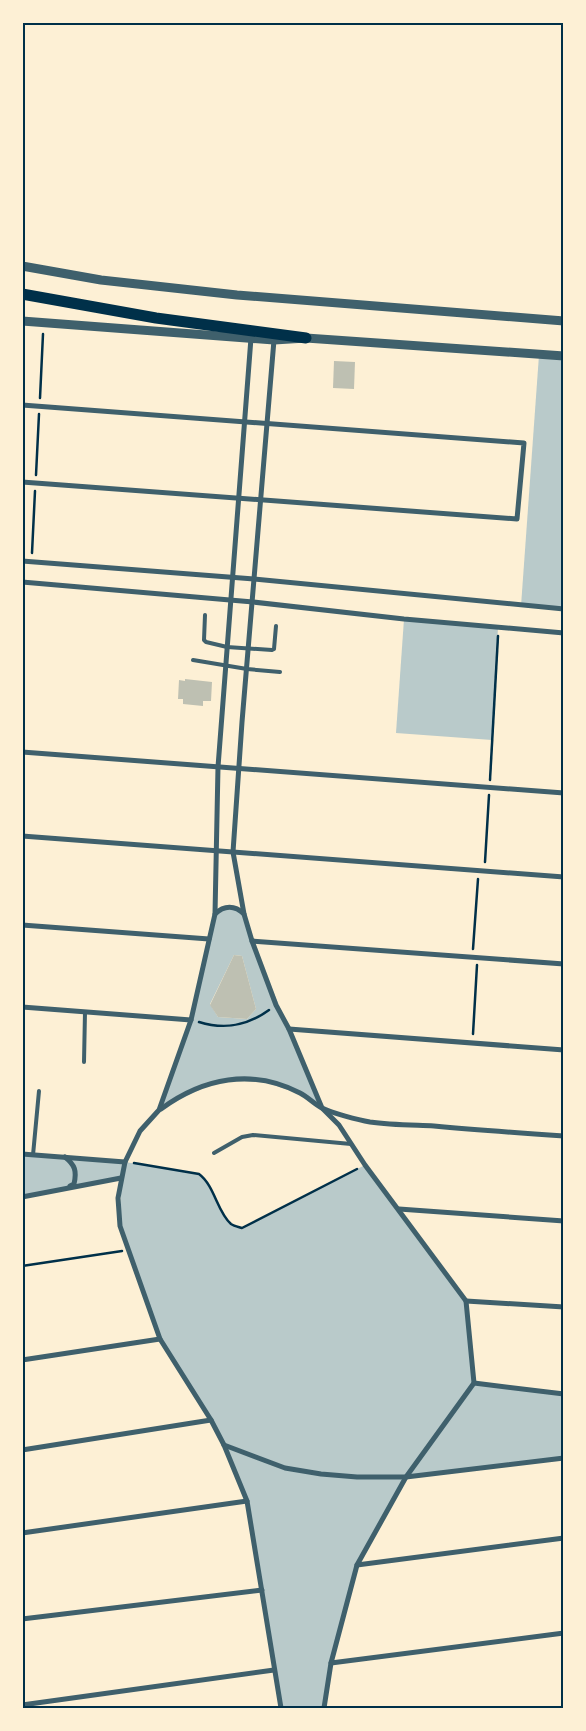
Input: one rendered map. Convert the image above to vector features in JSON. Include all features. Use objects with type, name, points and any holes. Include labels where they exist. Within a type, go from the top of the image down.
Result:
[{"type":"main road","points":[[22,294],[119,312],[306,338]]},
{"type":"street","points":[[22,266],[101,280],[237,295],[564,321]]},
{"type":"street","points":[[22,321],[274,340],[306,338],[564,356]]},
{"type":"street","points":[[159,1110],[191,1020],[215,914],[218,766],[251,338]]},
{"type":"street","points":[[274,340],[238,768],[233,852],[244,914],[252,942],[276,1004],[289,1029],[322,1108]]},
{"type":"street","points":[[22,406],[524,443],[517,519],[22,482]]},
{"type":"street","points":[[22,561],[232,577],[564,610]]},
{"type":"street","points":[[22,582],[252,602],[564,633]]},
{"type":"street","points":[[22,752],[564,793]]},
{"type":"street","points":[[22,836],[564,877]]},
{"type":"street","points":[[215,914],[227,907],[236,908],[244,914]]},
{"type":"street","points":[[22,925],[210,939]]},
{"type":"street","points":[[252,942],[564,964]]},
{"type":"street","points":[[22,1007],[191,1020]]},
{"type":"street","points":[[289,1029],[564,1050]]},
{"type":"street","points":[[282,1708],[274,1670],[247,1501],[224,1445],[211,1420],[160,1339],[120,1226],[118,1198],[125,1162],[140,1132],[159,1110],[177,1097],[196,1087],[216,1081],[238,1079],[259,1080],[280,1085],[300,1094],[322,1108],[339,1125],[365,1164],[466,1301],[474,1383],[406,1477],[357,1565],[331,1663],[324,1708]]},
{"type":"street","points":[[322,1108],[368,1122],[564,1136]]},
{"type":"street","points":[[22,1154],[125,1162]]},
{"type":"street","points":[[64,1157],[73,1164],[76,1173],[74,1184],[66,1189]]},
{"type":"street","points":[[22,1197],[121,1178]]},
{"type":"street","points":[[399,1210],[564,1221]]},
{"type":"street","points":[[466,1301],[564,1307]]},
{"type":"street","points":[[22,1360],[160,1339]]},
{"type":"street","points":[[474,1383],[564,1394]]},
{"type":"street","points":[[22,1450],[211,1420]]},
{"type":"street","points":[[224,1445],[285,1468],[357,1477],[406,1477],[564,1458]]},
{"type":"street","points":[[22,1533],[247,1501]]},
{"type":"street","points":[[357,1565],[564,1538]]},
{"type":"street","points":[[22,1619],[262,1590]]},
{"type":"street","points":[[331,1663],[564,1633]]},
{"type":"street","points":[[22,1705],[274,1670]]},
{"type":"lane","points":[[205,615],[204,640],[227,647],[273,650],[276,626]]},
{"type":"lane","points":[[192,660],[280,672]]},
{"type":"lane","points":[[562,742],[564,728]]},
{"type":"lane","points":[[84,1062],[85,1012]]},
{"type":"lane","points":[[33,1155],[39,1091]]},
{"type":"lane","points":[[214,1153],[242,1137],[253,1135],[351,1144]]},
{"type":"path","points":[[32,562],[44,332]]},
{"type":"path","points":[[485,871],[498,627]]},
{"type":"path","points":[[472,1043],[478,870]]},
{"type":"path","points":[[191,1020],[213,1026],[236,1026],[258,1018],[276,1004]]},
{"type":"path","points":[[125,1162],[198,1174],[205,1179],[228,1219],[233,1225],[242,1228],[365,1164]]},
{"type":"path","points":[[22,1266],[128,1250]]},
{"type":"shaded area","points":[[539,355],[563,356],[563,609],[521,606]]},
{"type":"shaded area","points":[[404,619],[498,627],[492,740],[396,733]]},
{"type":"shaded area","points":[[222,908],[241,911],[322,1108],[300,1094],[259,1080],[217,1081],[159,1110],[191,1020],[215,914]],"holes":[[[234,955],[242,956],[256,1009],[247,1019],[218,1017],[210,1004]]]},
{"type":"shaded area","points":[[22,1154],[125,1162],[199,1174],[205,1179],[227,1219],[233,1225],[242,1228],[365,1165],[466,1301],[474,1383],[563,1394],[563,1458],[406,1477],[357,1565],[331,1663],[324,1708],[281,1708],[247,1501],[224,1445],[160,1339],[120,1226],[121,1178],[23,1197]]},
{"type":"building","points":[[334,361],[355,362],[354,389],[333,388]]},
{"type":"building","points":[[185,679],[212,682],[211,701],[203,701],[203,706],[183,704],[183,699],[178,699],[179,680],[185,681]]},
{"type":"building","points":[[234,955],[242,956],[256,1009],[247,1019],[218,1017],[210,1005]]}]
